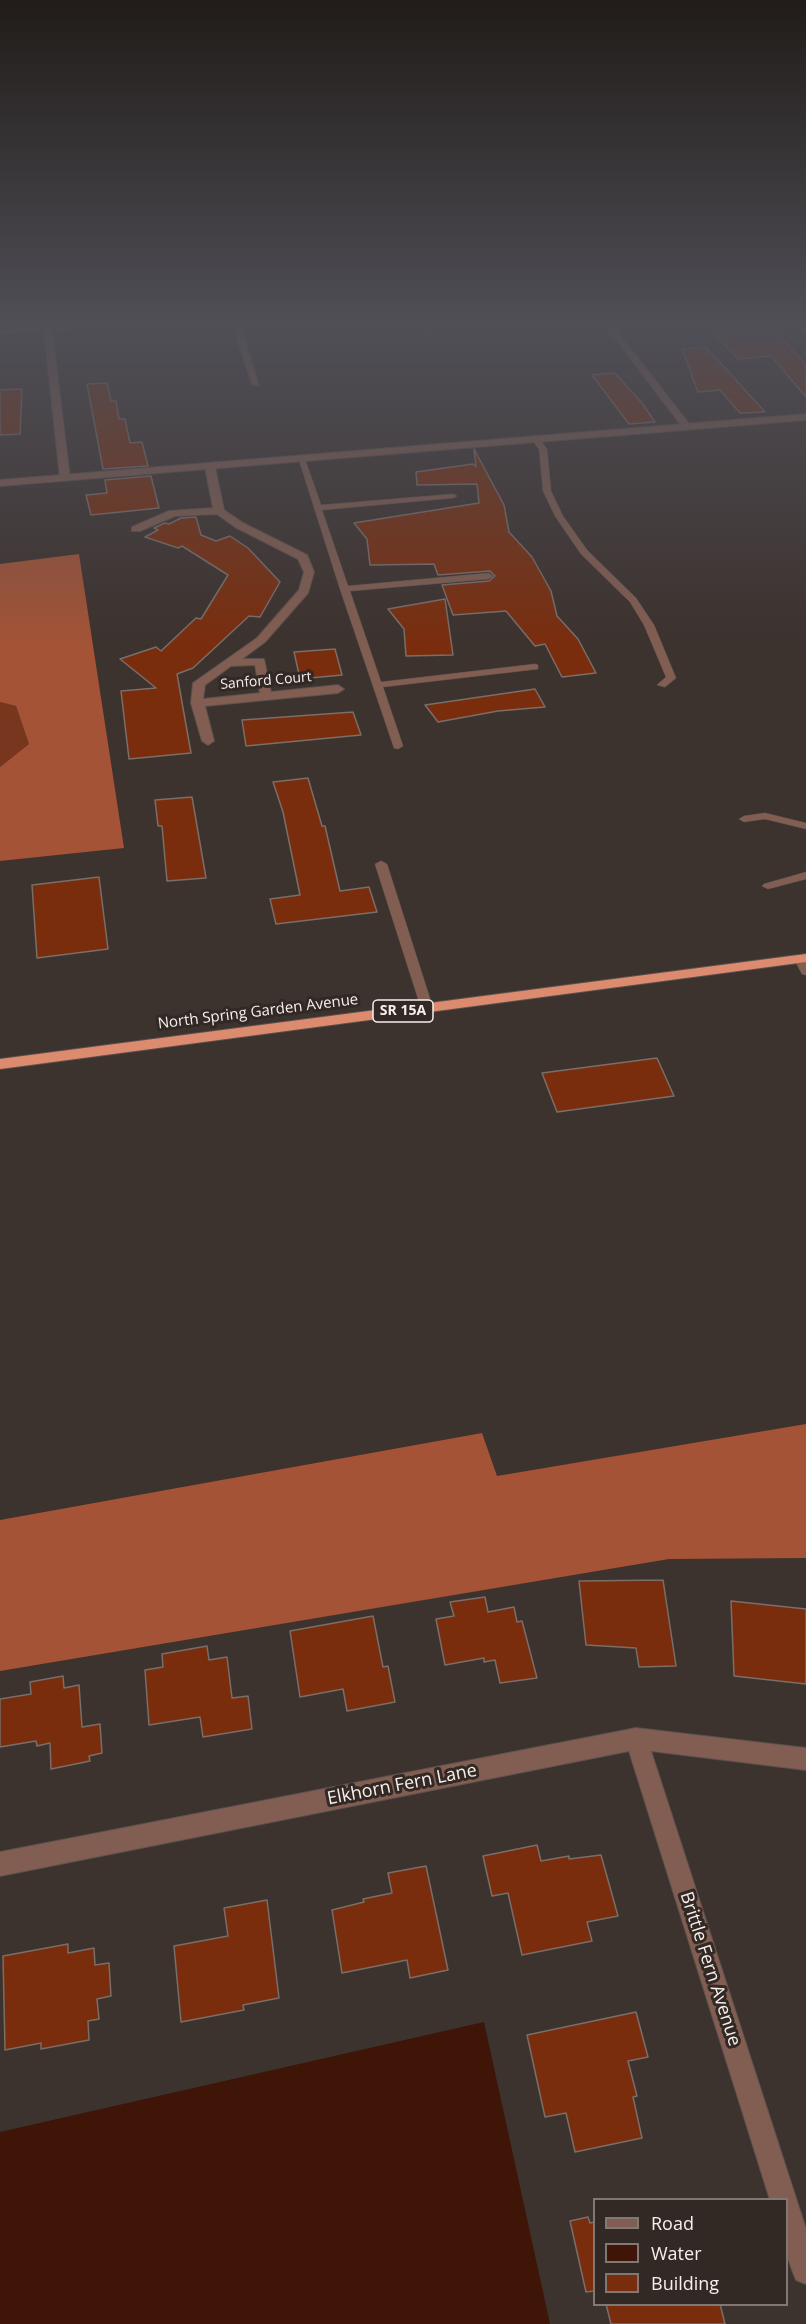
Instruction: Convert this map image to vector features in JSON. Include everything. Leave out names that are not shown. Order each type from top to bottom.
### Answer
[{"type":"highway","name":"North Spring Garden Avenue","points":[[0,1064],[427,1008],[804,963]]},
{"type":"street","points":[[59,431],[65,478]]},
{"type":"street","points":[[0,483],[635,431]]},
{"type":"street","points":[[210,467],[219,511]]},
{"type":"street","points":[[136,529],[173,513],[219,511],[239,525],[303,557],[309,572],[304,591],[268,632],[199,683],[197,703],[208,741]]},
{"type":"street","points":[[228,663],[260,661],[266,696]]},
{"type":"street","name":"Sanford Court","points":[[197,703],[338,689]]},
{"type":"street","name":"Elkhorn Fern Lane","points":[[0,1864],[636,1740],[806,1759]]},
{"type":"street","name":"Brittle Fern Avenue","points":[[636,1740],[783,2198]]},
{"type":"street","points":[[788,2215],[806,2270]]},
{"type":"lane","points":[[536,440],[543,449],[547,491],[559,516],[584,552],[633,600],[649,625],[671,678],[662,685]]},
{"type":"lane","points":[[301,459],[398,746]]},
{"type":"lane","points":[[317,508],[453,496]]},
{"type":"lane","points":[[344,589],[489,576]]},
{"type":"lane","points":[[377,685],[535,668]]},
{"type":"lane","points":[[744,819],[765,816],[806,826]]},
{"type":"lane","points":[[381,864],[427,1008]]},
{"type":"lane","points":[[768,886],[806,875]]},
{"type":"shaded area","points":[[79,554],[124,848],[0,861],[0,767],[29,744],[16,706],[0,702],[0,564]]},
{"type":"shaded area","points":[[0,702],[16,706],[29,744],[0,767]]},
{"type":"shaded area","points":[[806,1424],[806,1558],[669,1559],[0,1671],[0,1520],[482,1433],[497,1476]]},
{"type":"water","points":[[484,2022],[550,2324],[0,2324],[0,2132]]},
{"type":"building","points":[[0,431],[20,431],[20,434],[0,435]]},
{"type":"building","points":[[96,431],[128,431],[130,443],[142,442],[148,466],[103,469]]},
{"type":"building","points":[[474,449],[504,505],[509,532],[532,557],[551,591],[557,616],[578,639],[596,673],[562,677],[545,644],[535,646],[506,611],[453,615],[442,585],[489,581],[495,576],[490,571],[438,575],[434,564],[370,565],[367,539],[354,523],[479,503],[477,484],[417,485],[416,472],[473,464],[476,467]]},
{"type":"building","points":[[151,476],[159,508],[91,515],[86,495],[107,493],[105,480]]},
{"type":"building","points":[[196,517],[201,535],[216,541],[230,536],[248,548],[280,582],[260,617],[249,616],[193,668],[177,674],[191,753],[129,759],[121,691],[156,688],[120,659],[156,647],[161,651],[196,618],[201,619],[228,575],[182,546],[178,548],[145,537],[158,530],[154,528],[165,523],[169,524],[181,518]]},
{"type":"building","points":[[445,599],[453,655],[406,656],[404,629],[388,609]]},
{"type":"building","points":[[335,649],[342,675],[300,679],[294,652]]},
{"type":"building","points":[[535,689],[545,707],[498,711],[438,722],[425,705]]},
{"type":"building","points":[[353,712],[361,735],[246,746],[242,720]]},
{"type":"building","points":[[308,778],[322,826],[325,826],[340,891],[369,887],[377,912],[276,924],[270,899],[300,895],[283,812],[273,782]]},
{"type":"building","points":[[192,797],[206,878],[167,881],[162,826],[158,826],[155,800]]},
{"type":"building","points":[[99,877],[108,949],[37,958],[32,885]]},
{"type":"building","points":[[657,1058],[674,1096],[557,1112],[542,1073]]},
{"type":"building","points":[[663,1580],[676,1666],[639,1667],[636,1648],[586,1645],[579,1581]]},
{"type":"building","points":[[485,1597],[488,1612],[514,1607],[517,1622],[522,1621],[537,1678],[500,1683],[495,1660],[484,1662],[484,1658],[445,1665],[436,1619],[454,1616],[450,1602]]},
{"type":"building","points":[[731,1601],[806,1609],[806,1684],[734,1676]]},
{"type":"building","points":[[373,1616],[383,1667],[388,1666],[395,1702],[347,1711],[343,1689],[300,1697],[290,1631]]},
{"type":"building","points":[[207,1646],[209,1660],[227,1657],[232,1698],[248,1696],[252,1729],[203,1737],[200,1717],[149,1725],[145,1670],[163,1667],[162,1654]]},
{"type":"building","points":[[63,1676],[64,1688],[79,1685],[82,1727],[100,1724],[102,1753],[89,1756],[90,1761],[51,1769],[50,1743],[37,1746],[36,1741],[0,1747],[0,1699],[31,1694],[30,1682]]},
{"type":"building","points":[[537,1845],[541,1861],[569,1856],[569,1859],[601,1855],[618,1916],[587,1922],[592,1941],[522,1955],[508,1893],[492,1896],[483,1856]]},
{"type":"building","points":[[426,1866],[448,1970],[410,1978],[407,1960],[342,1973],[332,1910],[364,1902],[363,1899],[392,1893],[388,1873]]},
{"type":"building","points":[[267,1900],[279,1998],[243,2005],[244,2010],[181,2022],[174,1946],[228,1936],[224,1908]]},
{"type":"building","points":[[68,1944],[68,1953],[94,1948],[95,1965],[109,1963],[111,1996],[97,1999],[99,2019],[88,2021],[89,2040],[41,2049],[41,2043],[5,2050],[3,1956]]},
{"type":"building","points":[[636,2012],[648,2057],[628,2061],[637,2096],[633,2097],[642,2138],[575,2152],[566,2113],[545,2117],[527,2035]]},
{"type":"building","points":[[588,2217],[590,2223],[593,2222],[593,2291],[586,2292],[570,2221]]},
{"type":"building","points":[[606,2306],[720,2306],[725,2324],[611,2324]]}]
